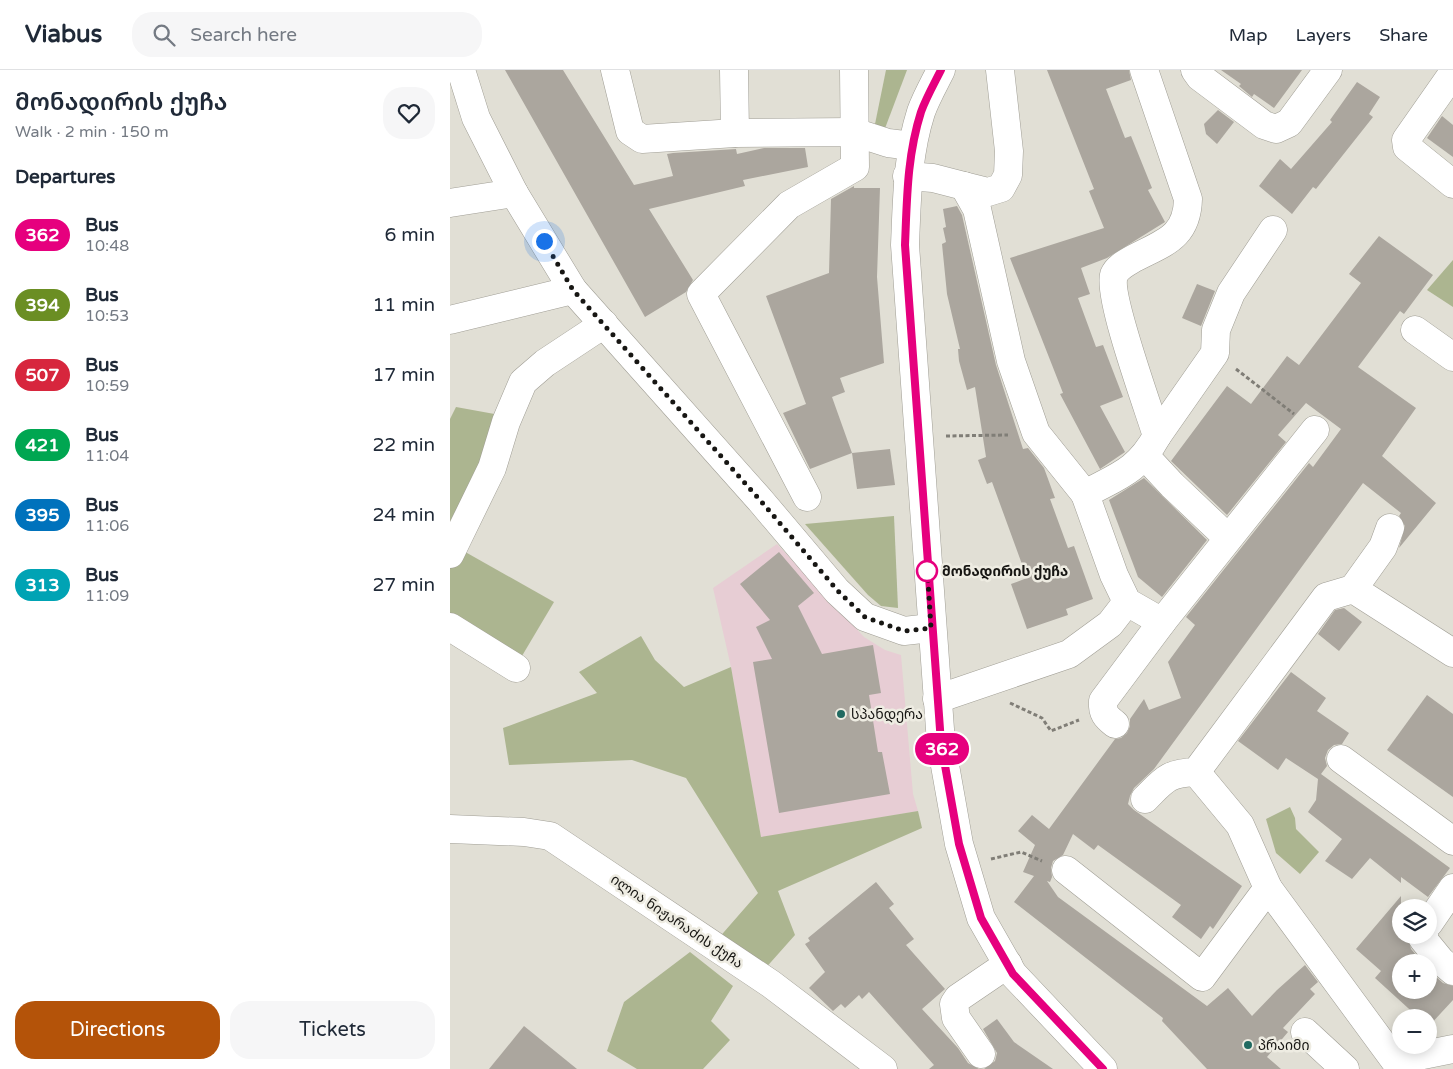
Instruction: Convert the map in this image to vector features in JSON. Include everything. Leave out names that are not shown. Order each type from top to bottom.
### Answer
[{"type":"street","points":[[460,70],[476,118],[514,193],[573,290],[760,500],[838,591],[865,617],[904,631],[931,628]]},
{"type":"street","points":[[615,70],[630,131],[642,138],[854,132],[888,143],[912,146]]},
{"type":"street","points":[[734,70],[735,134]]},
{"type":"street","points":[[807,497],[701,294],[789,204],[855,167],[854,70]]},
{"type":"street","points":[[941,70],[922,110],[912,146],[907,176],[905,245],[931,628],[941,743],[959,844],[981,918],[1013,974],[1103,1069]]},
{"type":"street","points":[[907,176],[933,178],[988,192],[1001,188],[1008,175],[1009,151],[1000,70]]},
{"type":"street","points":[[1144,70],[1188,199],[1188,215],[1179,233],[1122,265],[1114,275],[1113,285],[1151,446],[1172,485],[1228,538]]},
{"type":"street","points":[[1195,70],[1200,78],[1264,125],[1276,129],[1289,123],[1328,70]]},
{"type":"street","points":[[1453,73],[1406,140],[1407,147],[1453,184]]},
{"type":"street","points":[[964,186],[977,209],[1011,361],[1036,433],[1085,494],[1114,575],[1127,602],[1162,622]]},
{"type":"street","points":[[450,203],[514,193]]},
{"type":"street","points":[[1085,494],[1137,466],[1215,353],[1216,330],[1231,293],[1273,230]]},
{"type":"street","points":[[450,320],[573,290]]},
{"type":"street","points":[[450,554],[492,468],[506,422],[523,382],[545,363],[604,324]]},
{"type":"street","points":[[1415,330],[1453,357]]},
{"type":"street","points":[[1115,724],[1105,716],[1102,710],[1104,701],[1162,622],[1315,430]]},
{"type":"street","points":[[1196,772],[1326,597],[1353,589],[1383,547],[1390,528]]},
{"type":"street","points":[[1353,589],[1453,653]]},
{"type":"street","points":[[937,699],[1069,654],[1110,624],[1127,602]]},
{"type":"street","points":[[450,627],[516,668]]},
{"type":"street","points":[[1341,759],[1453,841]]},
{"type":"street","points":[[1145,799],[1167,777],[1177,772],[1196,772],[1240,824],[1268,888],[1400,1068],[1418,1056],[1452,1049]]},
{"type":"street","name":"ილია ნიჟარაძის ქუჩა","points":[[450,829],[524,832],[550,836],[771,984],[883,1069]]},
{"type":"street","points":[[1066,870],[1202,977],[1268,888]]},
{"type":"street","points":[[1437,911],[1453,888]]},
{"type":"street","points":[[1427,944],[1453,971]]},
{"type":"street","points":[[981,1054],[956,1018],[954,1004],[958,998],[1008,964]]},
{"type":"street","points":[[1305,1032],[1345,1069]]},
{"type":"path","points":[[1215,353],[1315,430]]},
{"type":"path","points":[[946,436],[980,436]]},
{"type":"path","points":[[976,687],[1042,718],[1051,732],[1083,718]]},
{"type":"path","points":[[990,859],[1021,852],[1066,870]]},
{"type":"shaded area","points":[[777,544],[864,637],[885,650],[901,655],[913,794],[918,811],[761,838],[731,667],[713,588]]},
{"type":"green space","points":[[886,70],[907,70],[884,131],[876,131],[875,124]]},
{"type":"green space","points":[[1453,260],[1453,307],[1427,290]]},
{"type":"green space","points":[[456,407],[500,415],[481,469],[450,532],[450,419]]},
{"type":"green space","points":[[894,516],[898,608],[881,606],[868,595],[805,524]]},
{"type":"green space","points":[[460,549],[554,602],[519,661],[450,615],[450,568]]},
{"type":"green space","points":[[641,636],[655,660],[684,687],[731,667],[761,837],[918,811],[922,828],[778,891],[795,935],[763,971],[717,940],[758,893],[686,778],[632,760],[509,765],[503,728],[597,693],[579,672]]},
{"type":"green space","points":[[1290,807],[1295,818],[1296,829],[1319,852],[1300,874],[1276,853],[1266,819]]},
{"type":"green space","points":[[690,952],[733,986],[711,1021],[730,1040],[703,1069],[637,1069],[607,1051],[624,1002]]},
{"type":"building","points":[[505,70],[563,70],[634,185],[673,176],[667,154],[673,153],[736,149],[737,154],[764,148],[805,148],[808,167],[743,180],[745,186],[649,209],[693,280],[686,292],[645,317]]},
{"type":"building","points":[[1047,70],[1129,70],[1131,80],[1106,89],[1125,138],[1131,136],[1152,188],[1148,190],[1165,222],[1107,258],[1081,268],[1090,294],[1078,298],[1096,347],[1103,345],[1123,397],[1100,406],[1125,452],[1100,469],[1060,394],[1063,393],[1010,258],[1104,228],[1089,191],[1094,189]]},
{"type":"building","points":[[1221,70],[1302,70],[1274,108],[1254,94],[1252,97],[1239,86],[1241,84]]},
{"type":"building","points":[[1357,82],[1380,97],[1369,114],[1373,117],[1316,189],[1313,187],[1292,214],[1259,186],[1280,159],[1291,169],[1332,122],[1330,120]]},
{"type":"building","points":[[1218,110],[1234,122],[1217,144],[1206,134],[1204,124]]},
{"type":"building","points":[[1442,116],[1453,125],[1453,157],[1427,138]]},
{"type":"building","points":[[854,186],[854,188],[880,188],[877,277],[884,363],[840,378],[845,392],[832,397],[852,453],[810,469],[783,413],[806,404],[766,296],[829,273],[831,199]]},
{"type":"building","points":[[957,206],[962,215],[996,365],[1023,449],[1028,448],[1044,468],[1055,498],[1050,499],[1068,548],[1074,546],[1093,599],[1066,609],[1068,615],[1027,629],[1011,584],[1027,578],[992,482],[987,484],[978,460],[986,457],[975,387],[967,390],[959,361],[958,349],[960,349],[947,294],[942,244],[946,242],[943,228],[946,227],[943,209]]},
{"type":"building","points":[[1379,236],[1433,275],[1404,314],[1400,311],[1358,367],[1416,408],[1382,456],[1436,503],[1399,548],[1405,526],[1399,516],[1401,513],[1363,483],[1154,769],[1134,788],[1128,804],[1242,886],[1213,929],[1210,926],[1201,939],[1172,917],[1181,905],[1098,845],[1094,850],[1073,834],[1063,855],[1053,861],[1051,868],[1052,877],[1050,882],[1047,881],[1058,897],[1207,1006],[1228,988],[1252,1016],[1305,965],[1318,982],[1310,989],[1315,994],[1283,1028],[1288,1032],[1267,1057],[1281,1069],[1207,1069],[1162,1021],[1163,1018],[1014,902],[1034,876],[1023,872],[1035,845],[1018,831],[1032,815],[1049,829],[1115,739],[1121,738],[1127,733],[1130,719],[1144,699],[1149,710],[1181,698],[1168,662],[1195,625],[1186,617],[1309,463],[1313,467],[1341,429],[1306,403],[1278,435],[1286,442],[1227,515],[1171,461],[1227,386],[1251,404],[1287,356],[1299,365],[1361,283],[1349,274]]},
{"type":"building","points":[[1197,284],[1215,291],[1201,326],[1182,318]]},
{"type":"building","points":[[890,449],[895,485],[857,489],[852,453]]},
{"type":"building","points":[[1144,478],[1207,540],[1162,597],[1138,577],[1109,500]]},
{"type":"building","points":[[779,552],[814,593],[798,606],[822,654],[873,645],[881,693],[869,695],[878,752],[882,752],[890,794],[779,813],[753,662],[772,659],[756,627],[770,620],[740,584]]},
{"type":"building","points":[[1344,608],[1362,622],[1339,651],[1318,634],[1335,610]]},
{"type":"building","points":[[1291,672],[1326,698],[1317,711],[1349,733],[1342,744],[1334,745],[1328,750],[1325,758],[1327,766],[1321,774],[1450,868],[1428,897],[1401,877],[1401,883],[1370,858],[1352,879],[1325,861],[1342,839],[1308,812],[1316,800],[1318,779],[1286,758],[1278,770],[1238,741]]},
{"type":"building","points":[[1427,695],[1453,714],[1453,797],[1387,750]]},
{"type":"building","points":[[876,882],[894,904],[889,908],[914,939],[906,945],[945,989],[922,1009],[958,1048],[968,1063],[979,1069],[929,1069],[934,1065],[869,992],[862,999],[859,995],[845,1008],[841,1004],[833,1011],[809,988],[825,972],[805,944],[810,941],[808,938]]},
{"type":"building","points":[[1392,907],[1392,944],[1410,944],[1415,954],[1392,954],[1392,993],[1375,978],[1381,971],[1356,949]]},
{"type":"building","points":[[1437,978],[1443,983],[1453,986],[1453,1000],[1437,1017],[1437,1009],[1409,1009],[1398,999],[1437,999]]},
{"type":"building","points":[[997,1019],[1014,1042],[1053,1069],[984,1069],[995,1061],[997,1053],[983,1029]]},
{"type":"building","points":[[524,1026],[577,1069],[489,1069]]},
{"type":"bus line","name":"362","points":[[941,70],[922,110],[912,146],[907,176],[905,245],[929,598],[941,743],[959,844],[981,918],[1013,974],[1103,1069]]},
{"type":"place","name":"მონადირის ქუჩა","points":[[927,571]]},
{"type":"place","name":"სპანდერა","points":[[841,714]]},
{"type":"place","name":"პრაიმი","points":[[1248,1045]]},
{"type":"route","points":[[544,241],[573,290],[760,500],[838,591],[865,617],[904,631],[931,628],[927,564],[927,571]]}]
